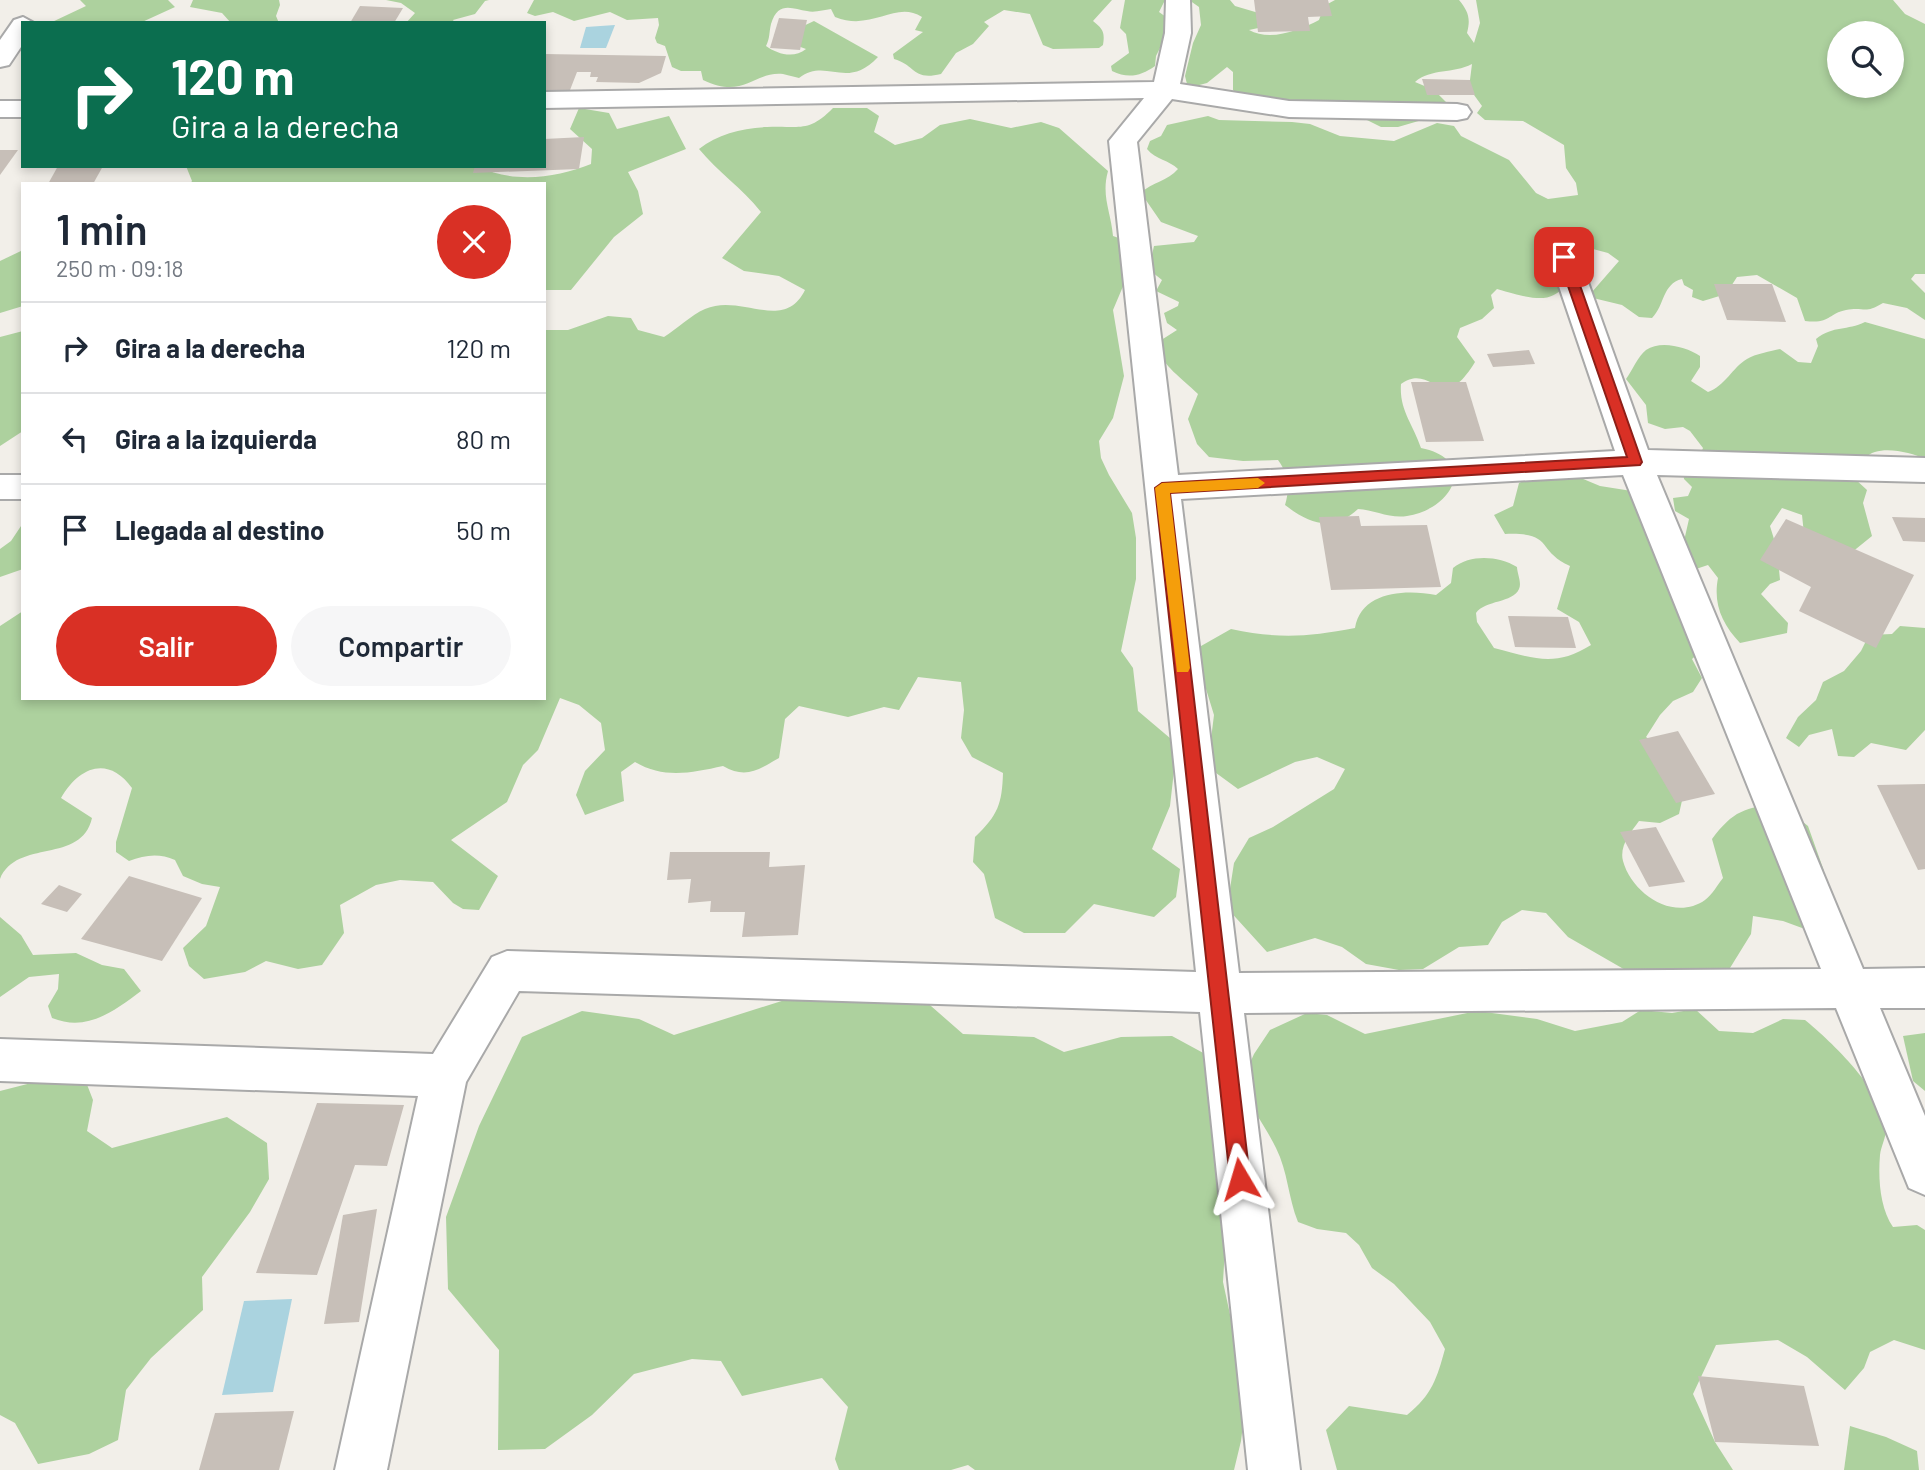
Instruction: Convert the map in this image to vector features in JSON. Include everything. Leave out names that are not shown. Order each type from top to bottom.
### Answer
[{"type":"street","points":[[25,21],[39,0]]},
{"type":"street","points":[[1178,0],[1178,33],[1165,90],[1123,141],[1273,1470]]},
{"type":"street","points":[[0,59],[21,27]]},
{"type":"street","points":[[546,100],[1165,90],[1289,109],[1457,112]]},
{"type":"street","points":[[0,109],[21,109]]},
{"type":"street","points":[[1564,257],[1635,462],[1848,990],[1925,1172]]},
{"type":"street","points":[[1162,488],[1635,462],[1925,470]]},
{"type":"street","points":[[0,487],[21,487]]},
{"type":"street","points":[[361,1470],[445,1076],[507,971],[1219,993],[1925,988]]},
{"type":"street","points":[[0,1060],[445,1076]]},
{"type":"green space","points":[[80,0],[168,0],[175,7],[144,21],[54,21],[86,6]]},
{"type":"green space","points":[[193,0],[279,0],[280,5],[276,16],[278,21],[229,21],[222,13],[190,7]]},
{"type":"green space","points":[[386,0],[489,0],[485,1],[475,14],[454,21],[408,21],[415,13],[401,3]]},
{"type":"green space","points":[[534,0],[1112,0],[1093,21],[1103,34],[1103,45],[1099,48],[1053,49],[1043,45],[1030,14],[1004,10],[984,22],[989,26],[973,44],[956,53],[941,74],[932,76],[919,74],[894,59],[893,54],[923,32],[915,30],[922,17],[902,12],[849,21],[835,17],[831,9],[813,12],[786,8],[774,16],[766,46],[770,49],[796,54],[806,49],[795,45],[799,28],[814,21],[878,57],[856,72],[809,72],[799,78],[773,74],[729,87],[703,80],[701,71],[681,71],[672,67],[665,46],[657,43],[655,38],[658,18],[627,20],[610,12],[574,21],[553,12],[535,16],[527,13]]},
{"type":"green space","points":[[1125,0],[1165,0],[1159,12],[1173,22],[1156,56],[1155,66],[1134,75],[1112,71],[1111,66],[1129,53],[1126,34],[1120,28]]},
{"type":"green space","points":[[1189,0],[1230,0],[1235,6],[1262,14],[1263,27],[1249,30],[1275,35],[1294,31],[1319,20],[1324,6],[1335,0],[1459,0],[1468,15],[1467,33],[1474,43],[1480,23],[1476,0],[1893,0],[1905,14],[1925,24],[1925,274],[1915,274],[1911,279],[1925,293],[1925,320],[1907,308],[1883,303],[1868,309],[1840,312],[1820,321],[1805,321],[1797,298],[1757,275],[1737,277],[1726,294],[1703,301],[1692,297],[1693,290],[1684,285],[1682,279],[1667,290],[1652,318],[1639,317],[1622,305],[1593,298],[1592,292],[1619,261],[1608,253],[1593,249],[1556,294],[1546,298],[1534,298],[1497,289],[1491,295],[1494,308],[1482,319],[1460,328],[1457,337],[1475,362],[1453,386],[1445,388],[1422,379],[1412,379],[1401,384],[1404,409],[1421,448],[1439,454],[1450,463],[1454,473],[1453,484],[1446,495],[1423,512],[1407,516],[1358,509],[1340,521],[1322,523],[1304,517],[1285,505],[1288,482],[1278,460],[1243,461],[1209,457],[1197,444],[1188,419],[1198,394],[1168,366],[1155,344],[1177,330],[1167,323],[1164,313],[1178,306],[1179,302],[1156,291],[1162,280],[1147,268],[1149,262],[1124,284],[1113,310],[1124,376],[1113,418],[1099,441],[1101,458],[1132,513],[1136,538],[1136,579],[1121,651],[1133,668],[1138,711],[1177,744],[1170,806],[1152,849],[1180,869],[1176,897],[1154,917],[1094,904],[1065,933],[1024,933],[995,918],[984,874],[973,862],[975,837],[994,815],[1001,793],[1003,773],[972,757],[961,738],[964,710],[961,682],[918,677],[899,710],[884,707],[848,717],[799,706],[785,719],[779,758],[752,771],[738,772],[723,766],[667,773],[635,762],[621,772],[624,801],[585,815],[576,795],[585,771],[605,750],[601,723],[579,705],[560,698],[538,750],[523,765],[507,802],[451,840],[498,876],[479,910],[463,909],[453,903],[433,882],[400,880],[376,885],[340,905],[344,933],[322,965],[298,969],[266,961],[245,972],[204,979],[189,966],[183,948],[206,926],[220,887],[202,884],[183,876],[175,860],[152,856],[129,861],[116,852],[116,842],[132,788],[123,778],[104,768],[94,769],[76,779],[61,798],[92,818],[86,832],[75,842],[63,847],[20,859],[8,867],[0,879],[0,626],[21,612],[21,700],[546,700],[546,330],[568,330],[608,316],[631,318],[638,330],[664,337],[705,309],[733,305],[774,311],[786,309],[796,303],[805,290],[779,276],[744,271],[722,258],[761,212],[699,149],[722,136],[748,129],[809,125],[833,108],[867,108],[879,116],[874,132],[895,145],[922,138],[940,125],[970,119],[1011,128],[1041,122],[1059,128],[1108,171],[1106,196],[1113,236],[1151,249],[1151,259],[1154,246],[1194,242],[1198,236],[1161,222],[1141,193],[1178,169],[1147,149],[1150,141],[1161,136],[1167,125],[1208,116],[1219,120],[1310,124],[1340,136],[1394,141],[1437,123],[1454,126],[1461,136],[1509,160],[1536,193],[1548,199],[1578,195],[1576,183],[1566,168],[1564,145],[1523,121],[1485,120],[1477,113],[1482,106],[1469,88],[1472,64],[1428,75],[1415,82],[1434,90],[1446,102],[1422,120],[1398,127],[1381,127],[1359,116],[1243,102],[1233,90],[1233,72],[1227,67],[1207,83],[1188,88],[1185,76],[1193,43],[1201,25],[1199,7]]},
{"type":"green space","points":[[579,108],[609,113],[617,129],[669,116],[686,149],[628,172],[638,191],[643,214],[614,237],[571,290],[546,290],[546,182],[191,182],[187,168],[482,168],[520,177],[549,176],[591,164],[592,149],[570,129]]},
{"type":"green space","points":[[21,251],[21,307],[0,313],[0,261]]},
{"type":"green space","points":[[1865,322],[1925,339],[1925,459],[1886,450],[1871,454],[1864,460],[1855,479],[1867,490],[1863,503],[1872,536],[1851,553],[1804,534],[1802,515],[1782,508],[1770,526],[1777,549],[1780,580],[1770,584],[1761,594],[1788,623],[1787,633],[1740,643],[1720,613],[1718,578],[1708,565],[1696,569],[1684,541],[1689,519],[1675,511],[1673,498],[1688,496],[1692,487],[1684,479],[1683,471],[1699,458],[1703,448],[1690,431],[1683,427],[1665,429],[1648,423],[1646,405],[1626,379],[1646,350],[1659,345],[1673,346],[1700,356],[1700,367],[1691,381],[1708,392],[1719,386],[1747,359],[1763,353],[1780,349],[1798,362],[1811,363],[1818,346],[1816,339],[1829,332]]},
{"type":"green space","points":[[21,332],[21,432],[0,446],[0,337]]},
{"type":"green space","points":[[1564,471],[1600,486],[1638,492],[1701,651],[1692,659],[1702,678],[1693,692],[1673,701],[1646,737],[1666,751],[1683,796],[1679,814],[1660,823],[1639,821],[1626,839],[1623,850],[1623,861],[1628,873],[1645,894],[1656,901],[1680,908],[1693,906],[1708,898],[1723,878],[1712,839],[1727,822],[1741,812],[1780,804],[1808,826],[1824,871],[1813,932],[1783,921],[1753,916],[1751,934],[1730,968],[1700,980],[1634,975],[1568,937],[1546,913],[1522,910],[1502,922],[1488,945],[1459,947],[1423,969],[1399,970],[1366,964],[1342,947],[1315,938],[1267,952],[1227,908],[1234,863],[1249,838],[1273,827],[1334,789],[1345,769],[1317,757],[1295,762],[1238,789],[1212,770],[1210,747],[1214,715],[1194,650],[1231,629],[1293,636],[1355,628],[1366,606],[1375,600],[1399,593],[1436,595],[1451,583],[1453,568],[1468,560],[1485,558],[1517,567],[1520,581],[1516,594],[1476,613],[1477,622],[1494,648],[1544,659],[1566,657],[1578,652],[1591,645],[1579,622],[1557,609],[1570,566],[1559,560],[1538,539],[1521,534],[1505,534],[1494,515],[1513,506],[1519,483],[1543,472]]},
{"type":"green space","points":[[21,526],[21,570],[0,577],[0,549],[11,541]]},
{"type":"green space","points":[[1900,626],[1925,628],[1925,730],[1906,750],[1871,743],[1854,757],[1838,756],[1832,729],[1809,735],[1799,747],[1786,738],[1798,717],[1816,700],[1823,682],[1844,671],[1861,651],[1869,635],[1892,634]]},
{"type":"green space","points":[[0,917],[21,935],[33,955],[76,953],[102,965],[124,969],[141,991],[99,1018],[77,1023],[52,1018],[48,1006],[58,989],[59,974],[29,977],[0,997]]},
{"type":"green space","points":[[859,992],[923,999],[963,1034],[1034,1037],[1064,1052],[1121,1037],[1172,1036],[1207,1055],[1211,1133],[1229,1179],[1223,1282],[1247,1393],[1234,1470],[975,1470],[968,1465],[951,1470],[839,1470],[835,1459],[848,1407],[822,1378],[742,1396],[721,1361],[692,1359],[634,1374],[592,1415],[545,1449],[498,1450],[499,1350],[448,1289],[446,1217],[479,1126],[522,1037],[582,1011],[639,1019],[674,1035],[788,999]]},
{"type":"green space","points":[[1695,1009],[1719,1031],[1753,1033],[1783,1019],[1805,1020],[1829,1041],[1868,1085],[1884,1115],[1886,1129],[1879,1164],[1885,1211],[1893,1227],[1917,1225],[1925,1230],[1925,1350],[1894,1340],[1870,1352],[1864,1368],[1845,1390],[1807,1357],[1778,1340],[1716,1345],[1693,1394],[1715,1442],[1733,1470],[1337,1470],[1326,1430],[1349,1406],[1407,1415],[1432,1385],[1445,1349],[1430,1322],[1394,1284],[1372,1268],[1359,1245],[1346,1233],[1317,1229],[1298,1222],[1280,1157],[1240,1085],[1254,1054],[1270,1030],[1307,1013],[1327,1015],[1365,1034],[1477,1011],[1537,1019],[1575,1031],[1622,1022],[1641,1010],[1672,1013]]},
{"type":"green space","points":[[1925,1033],[1925,1091],[1913,1081],[1903,1036]]},
{"type":"green space","points":[[43,1080],[86,1082],[93,1100],[87,1131],[112,1148],[227,1117],[267,1143],[269,1179],[250,1212],[202,1277],[203,1310],[151,1358],[126,1390],[118,1440],[89,1454],[38,1464],[15,1423],[0,1415],[0,1091]]},
{"type":"green space","points":[[1850,1426],[1886,1437],[1917,1451],[1919,1470],[1844,1470]]},
{"type":"water","points":[[615,25],[606,48],[580,48],[586,27]]},
{"type":"water","points":[[292,1299],[273,1392],[222,1395],[244,1301]]},
{"type":"building","points":[[1254,0],[1328,0],[1332,16],[1308,17],[1310,31],[1258,32]]},
{"type":"building","points":[[360,6],[403,8],[395,21],[351,21]]},
{"type":"building","points":[[779,18],[807,20],[800,50],[770,48]]},
{"type":"building","points":[[546,54],[666,56],[661,73],[639,83],[596,82],[598,77],[590,77],[591,72],[577,72],[570,90],[546,90]]},
{"type":"building","points":[[1422,79],[1470,80],[1475,95],[1427,95]]},
{"type":"building","points":[[584,137],[579,169],[473,173],[474,168],[546,168],[546,139]]},
{"type":"building","points":[[0,150],[18,150],[0,175]]},
{"type":"building","points":[[57,168],[102,168],[94,182],[49,182]]},
{"type":"building","points":[[1714,284],[1772,284],[1786,322],[1727,320]]},
{"type":"building","points":[[1529,350],[1535,364],[1493,367],[1487,354]]},
{"type":"building","points":[[1411,382],[1466,382],[1484,441],[1426,442]]},
{"type":"building","points":[[1359,516],[1361,526],[1427,525],[1441,587],[1331,590],[1319,517]]},
{"type":"building","points":[[1892,517],[1925,518],[1925,542],[1903,541]]},
{"type":"building","points":[[1786,519],[1914,575],[1876,648],[1799,611],[1811,587],[1760,560]]},
{"type":"building","points":[[1508,616],[1568,617],[1576,648],[1515,647]]},
{"type":"building","points":[[1678,731],[1715,794],[1676,803],[1639,740]]},
{"type":"building","points":[[1925,784],[1925,869],[1918,870],[1877,785]]},
{"type":"building","points":[[1656,827],[1685,882],[1649,887],[1620,832]]},
{"type":"building","points":[[670,852],[770,852],[769,867],[805,865],[798,935],[742,937],[745,912],[710,912],[711,901],[688,903],[691,879],[667,880]]},
{"type":"building","points":[[129,876],[202,898],[162,961],[81,939]]},
{"type":"building","points":[[59,885],[82,894],[67,912],[41,904]]},
{"type":"building","points":[[317,1103],[404,1105],[387,1166],[355,1165],[317,1275],[256,1273]]},
{"type":"building","points":[[377,1209],[359,1322],[324,1324],[343,1215]]},
{"type":"building","points":[[1698,1376],[1804,1386],[1819,1446],[1715,1442]]},
{"type":"building","points":[[294,1411],[279,1470],[199,1470],[215,1413]]},
{"type":"slow traffic","points":[[1182,668],[1162,488],[1258,483]]},
{"type":"route","points":[[1240,1179],[1162,488],[1635,462],[1564,257]]}]
